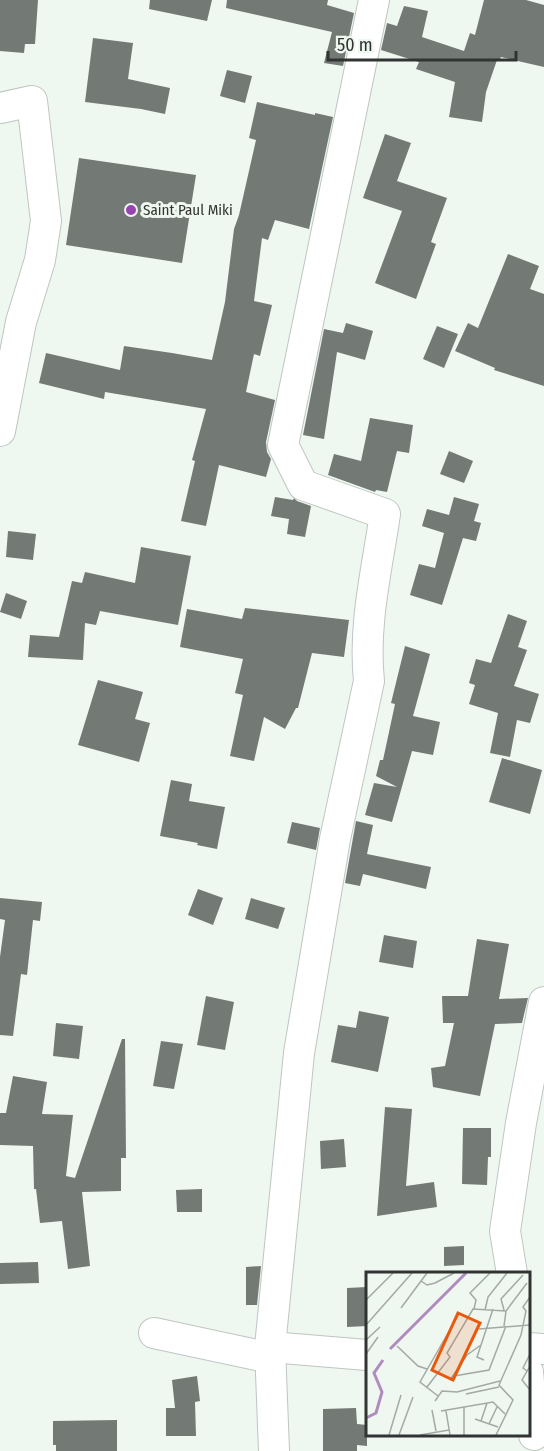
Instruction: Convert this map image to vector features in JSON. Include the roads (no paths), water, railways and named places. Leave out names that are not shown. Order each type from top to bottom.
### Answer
[{"type":"street","points":[[274,1451],[270,1352],[299,1053],[335,839],[369,681],[367,661],[370,617],[385,514],[303,485],[283,445],[374,0]]},
{"type":"street","points":[[0,108],[32,101],[46,221],[40,260],[21,322],[0,431]]},
{"type":"street","points":[[512,1272],[505,1231],[521,1123],[544,1002]]},
{"type":"street","points":[[154,1333],[270,1352],[366,1354]]},
{"type":"street","points":[[529,1348],[544,1349]]},
{"type":"street","points":[[529,1382],[534,1435]]},
{"type":"place","name":"Saint Paul Miki","points":[[131,210]]}]
